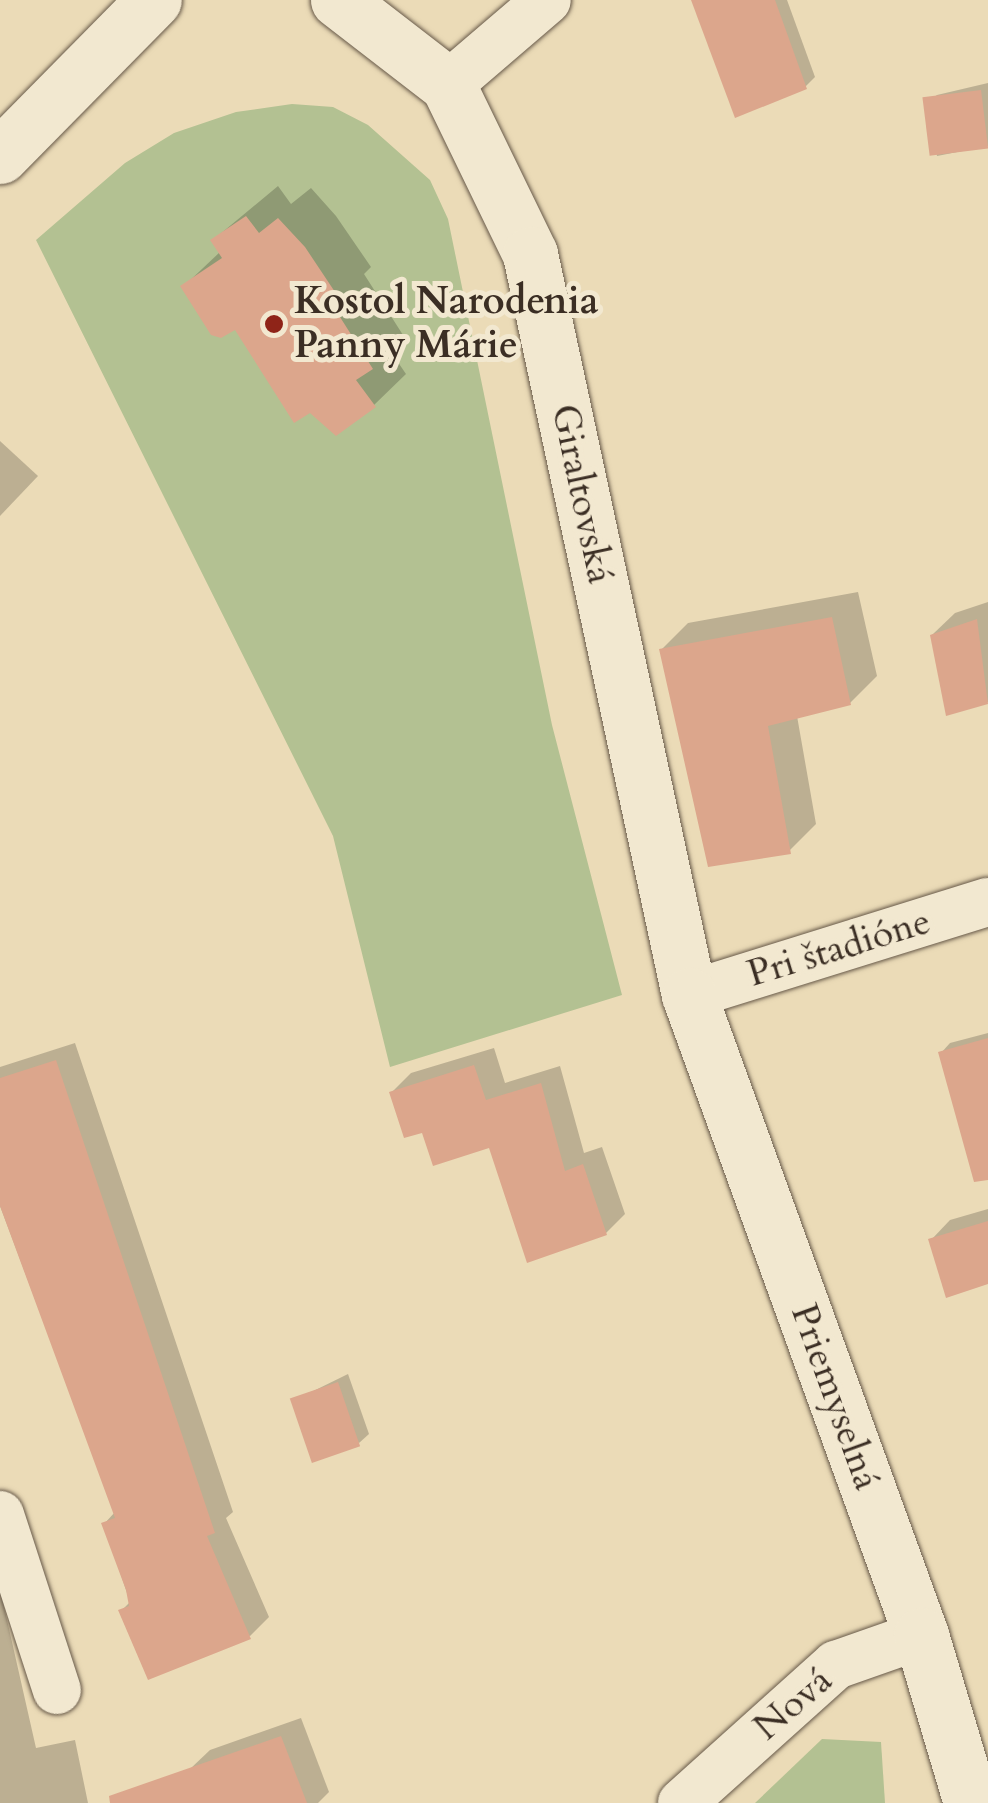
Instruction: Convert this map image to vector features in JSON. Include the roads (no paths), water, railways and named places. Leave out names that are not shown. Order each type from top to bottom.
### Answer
[{"type":"street","points":[[0,156],[154,0]]},
{"type":"street","name":"Giraltovská","points":[[338,0],[448,84],[530,254],[689,994]]},
{"type":"street","points":[[448,84],[546,0]]},
{"type":"street","name":"Pri štadióne","points":[[689,994],[988,902]]},
{"type":"street","name":"Priemyselná","points":[[689,994],[922,1634],[971,1803]]},
{"type":"street","points":[[0,1515],[58,1690]]},
{"type":"street","name":"Nová","points":[[682,1803],[836,1665],[922,1634]]},
{"type":"place","name":"Kostol Narodenia Panny Márie","points":[[274,324]]}]
